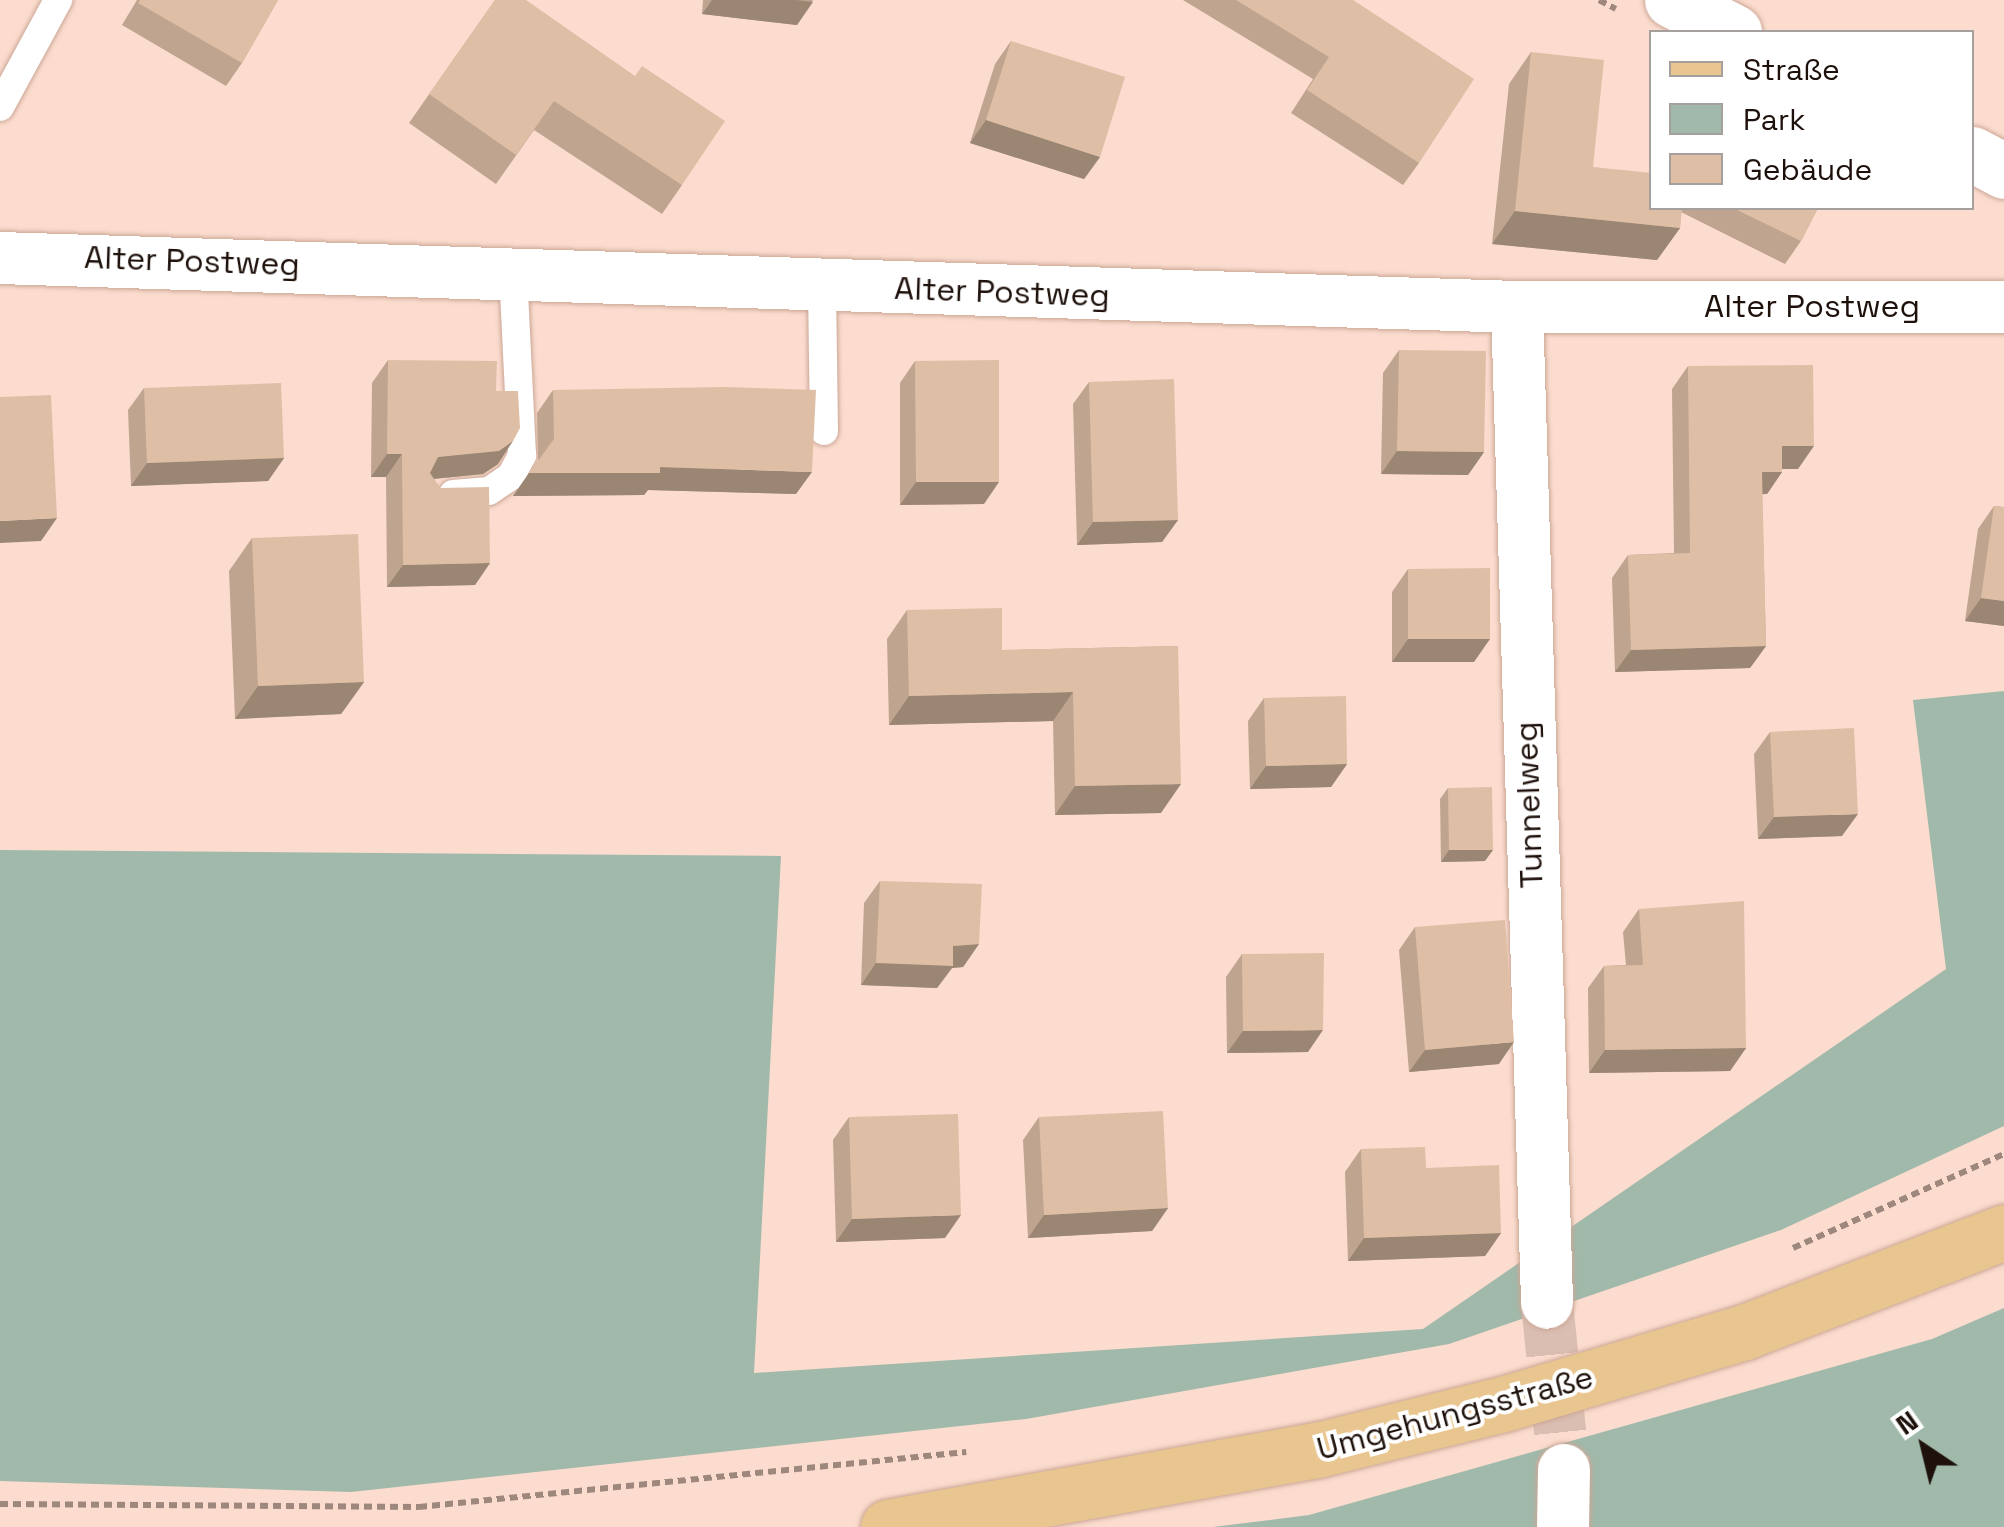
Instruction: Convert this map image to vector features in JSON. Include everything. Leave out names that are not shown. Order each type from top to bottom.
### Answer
[{"type":"main road","name":"Umgehungsstraße","points":[[888,1527],[1317,1450],[1503,1404],[1744,1332],[2004,1232]]},
{"type":"street","points":[[1974,155],[2004,171]]},
{"type":"street","name":"Alter Postweg","points":[[0,258],[1517,307],[2004,307]]},
{"type":"street","name":"Tunnelweg","points":[[1517,307],[1547,1304]]},
{"type":"street","points":[[1563,1527],[1564,1470]]},
{"type":"lane","points":[[0,107],[58,0]]},
{"type":"lane","points":[[431,495],[489,491],[511,476],[522,455],[512,273]]},
{"type":"lane","points":[[822,287],[824,431]]},
{"type":"path","points":[[1789,1250],[2004,1154]]},
{"type":"path","points":[[0,1504],[419,1507],[985,1450]]},
{"type":"green space","points":[[2004,691],[2004,1126],[1781,1230],[1449,1344],[1026,1419],[351,1492],[0,1481],[0,850],[781,856],[754,1373],[1423,1329],[1946,969],[1913,700]]},
{"type":"green space","points":[[2004,1308],[2004,1527],[1213,1527],[1309,1515],[1932,1339]]},
{"type":"building","points":[[278,0],[242,63],[138,3]]},
{"type":"building","points":[[495,0],[526,0],[635,76],[642,66],[725,121],[682,185],[554,101],[516,155],[429,94]]},
{"type":"building","points":[[1236,0],[1353,0],[1474,79],[1419,163],[1307,90],[1329,57]]},
{"type":"building","points":[[1011,41],[1125,77],[1100,157],[986,120]]},
{"type":"building","points":[[1531,52],[1604,60],[1593,167],[1649,173],[1649,210],[1682,210],[1680,228],[1515,211]]},
{"type":"building","points":[[1737,210],[1817,210],[1801,241]]},
{"type":"building","points":[[1399,350],[1486,351],[1484,452],[1397,451]]},
{"type":"building","points":[[388,360],[497,361],[496,391],[518,391],[520,428],[513,441],[499,451],[438,457],[430,473],[440,488],[489,487],[490,563],[403,565],[402,454],[387,454]]},
{"type":"building","points":[[999,360],[999,482],[916,482],[915,361]]},
{"type":"building","points":[[1813,365],[1814,446],[1782,446],[1782,472],[1762,472],[1766,646],[1631,650],[1628,555],[1690,553],[1688,366]]},
{"type":"building","points":[[1174,379],[1178,520],[1093,522],[1089,382]]},
{"type":"building","points":[[281,383],[284,458],[147,463],[144,388]]},
{"type":"building","points":[[553,390],[816,390],[812,472],[660,467],[660,473],[529,473],[554,439]]},
{"type":"building","points":[[51,395],[57,518],[0,521],[0,397]]},
{"type":"building","points":[[1994,506],[2004,507],[2004,601],[1981,598]]},
{"type":"building","points":[[358,534],[364,682],[258,686],[252,538]]},
{"type":"building","points":[[1490,568],[1490,639],[1408,639],[1408,569]]},
{"type":"building","points":[[1002,608],[1002,650],[1178,646],[1181,784],[1075,786],[1073,692],[909,696],[907,610]]},
{"type":"building","points":[[1346,696],[1347,764],[1266,766],[1264,698]]},
{"type":"building","points":[[1854,728],[1858,814],[1774,817],[1770,732]]},
{"type":"building","points":[[1492,787],[1493,850],[1449,850],[1448,788]]},
{"type":"building","points":[[880,881],[982,884],[979,944],[953,946],[953,966],[876,963]]},
{"type":"building","points":[[1744,901],[1746,1048],[1605,1050],[1604,966],[1643,965],[1639,909]]},
{"type":"building","points":[[1505,920],[1514,1042],[1425,1050],[1415,927]]},
{"type":"building","points":[[1324,953],[1323,1030],[1243,1031],[1242,954]]},
{"type":"building","points":[[1163,1111],[1168,1208],[1044,1215],[1039,1117]]},
{"type":"building","points":[[958,1114],[961,1215],[852,1219],[849,1117]]},
{"type":"building","points":[[1425,1147],[1426,1168],[1499,1165],[1501,1233],[1364,1238],[1361,1149]]},
{"type":"tunnel","points":[[1547,1303],[1564,1470]]}]
